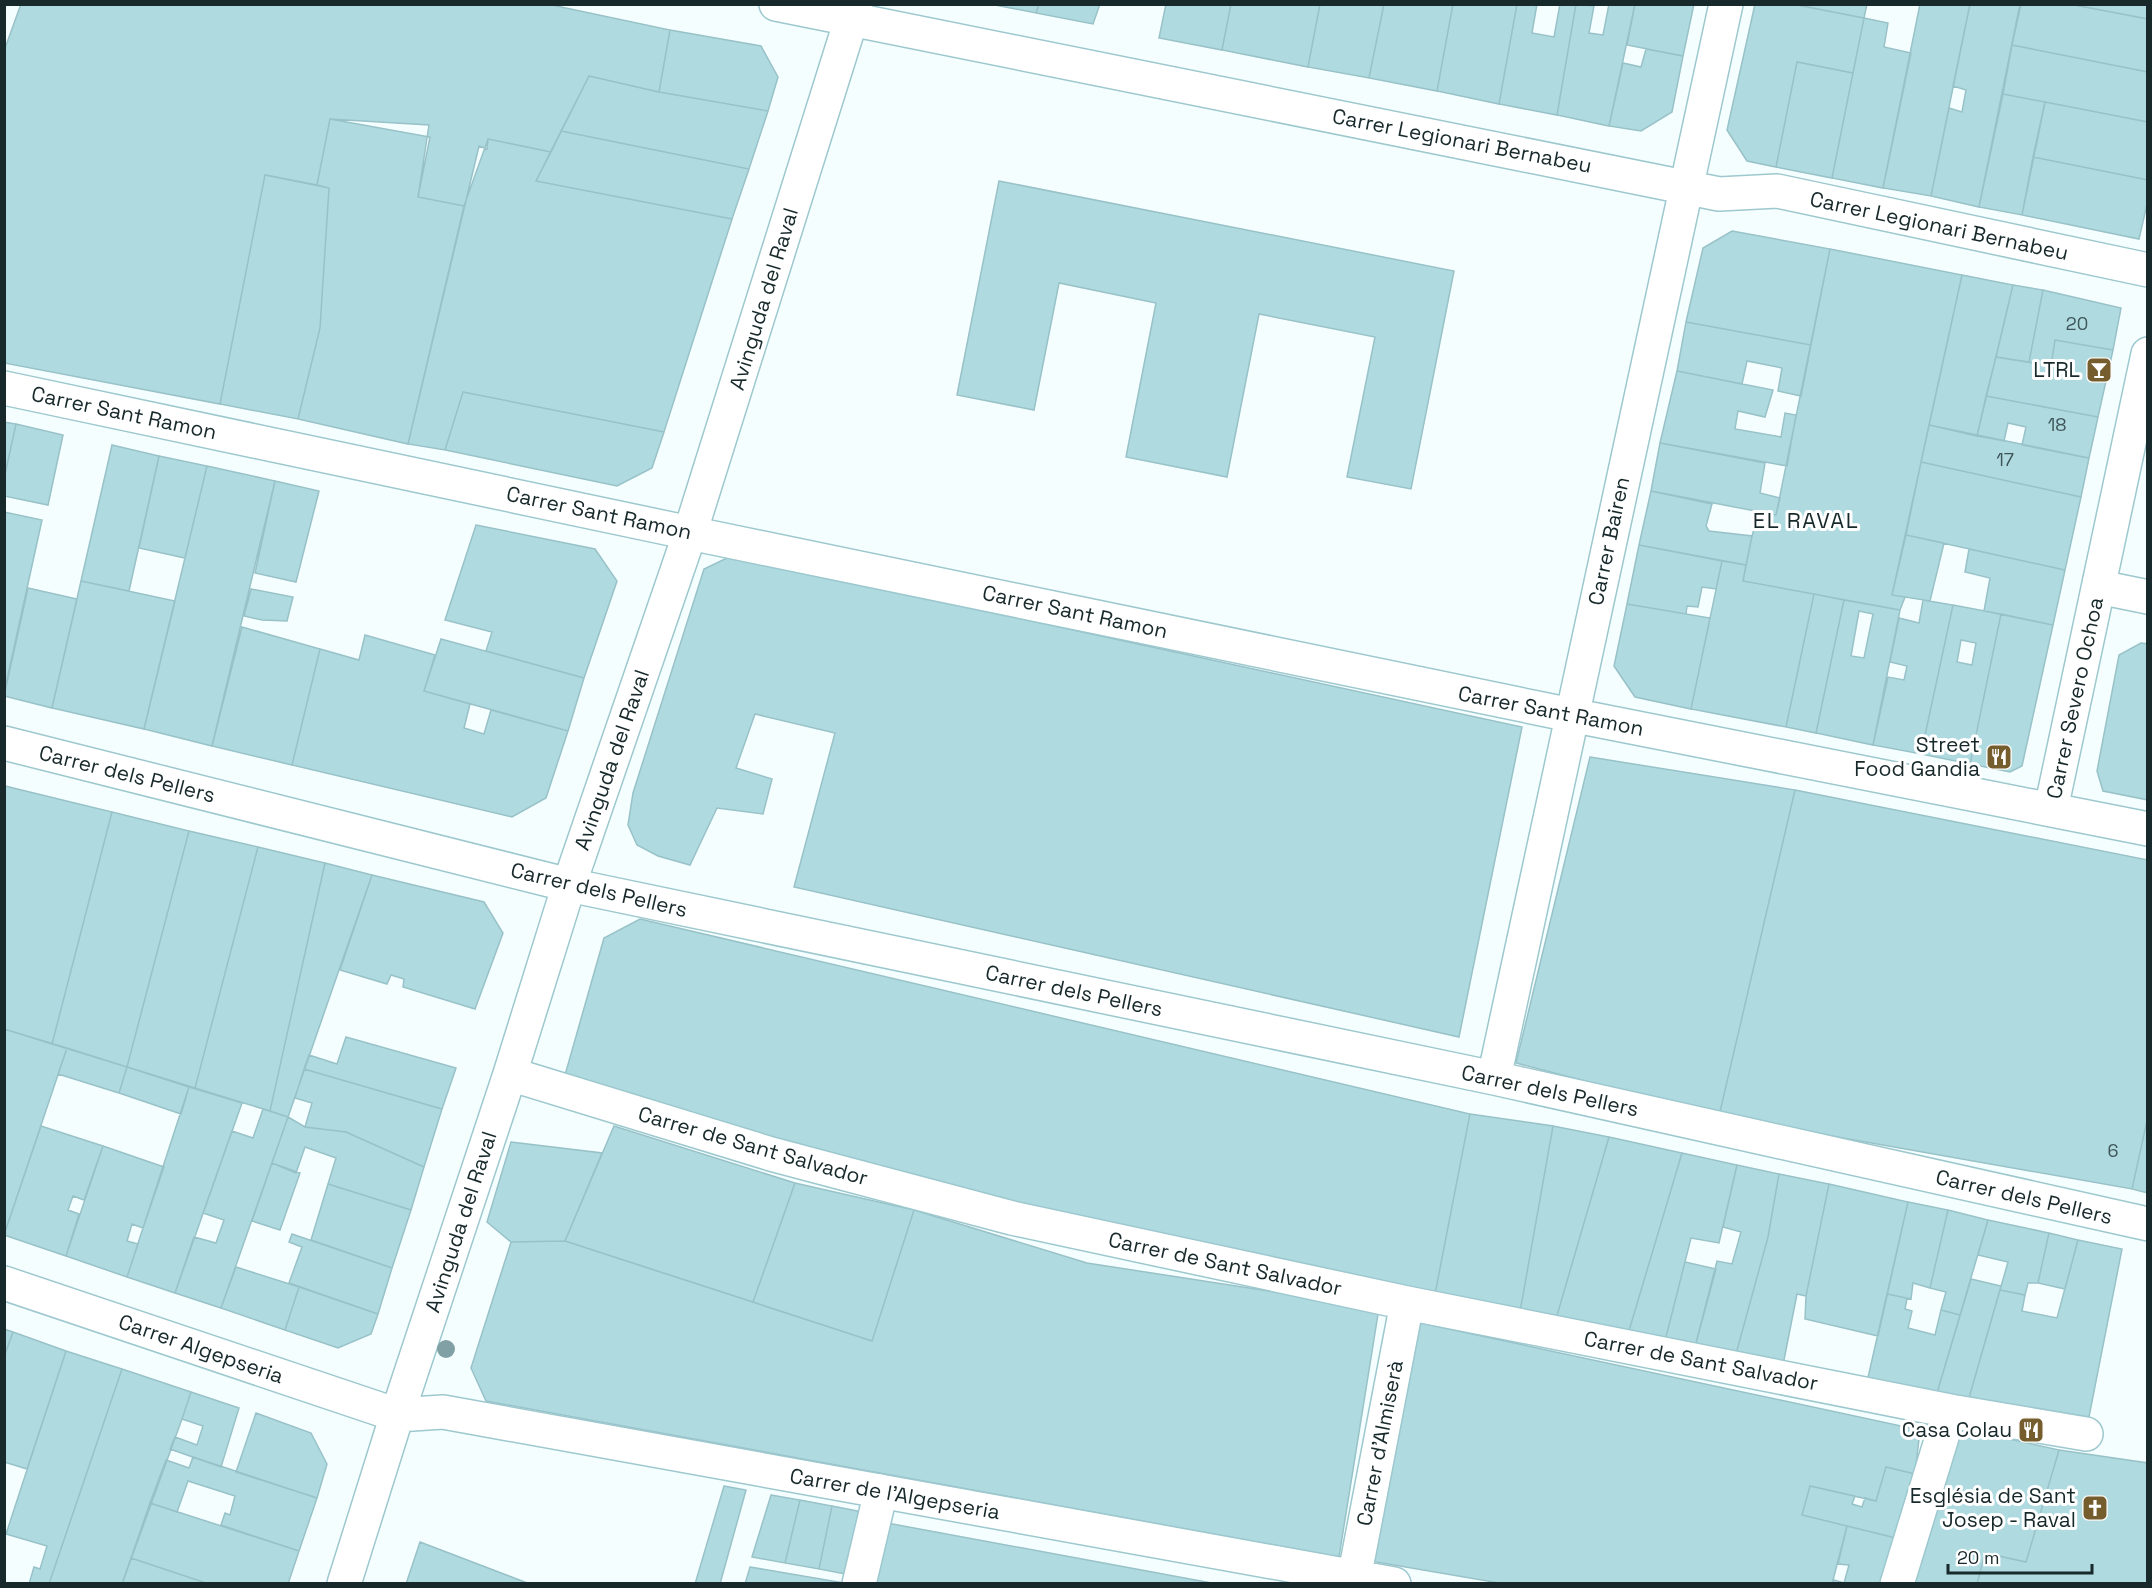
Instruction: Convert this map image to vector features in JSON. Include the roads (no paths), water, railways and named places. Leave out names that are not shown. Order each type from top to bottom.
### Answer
[{"type":"street","name":"Carrer Legionari Bernabeu","points":[[776,4],[854,12],[1719,194],[1777,191],[2148,270]]},
{"type":"street","name":"Carrer Bairen","points":[[1494,1078],[1726,4]]},
{"type":"street","name":"Avinguda del Raval","points":[[344,1584],[569,885],[690,533],[854,12]]},
{"type":"street","points":[[1719,194],[1902,236]]},
{"type":"street","name":"Carrer Severo Ochoa","points":[[2060,811],[2099,587],[2148,354]]},
{"type":"street","name":"Carrer Sant Ramon","points":[[4,387],[690,533],[1571,715],[2148,829]]},
{"type":"street","points":[[2099,587],[2148,597]]},
{"type":"street","points":[[2060,811],[2103,646]]},
{"type":"street","name":"Carrer dels Pellers","points":[[4,743],[569,885],[1494,1078],[2148,1224]]},
{"type":"street","name":"Carrer de Sant Salvador","points":[[510,1074],[771,1154],[1012,1218],[1407,1303],[1950,1411],[2086,1434]]},
{"type":"street","name":"Carrer Algepseria","points":[[4,1283],[397,1416]]},
{"type":"street","name":"Carrer d'Almiserà","points":[[1353,1580],[1407,1303]]},
{"type":"street","points":[[1897,1584],[1950,1411]]},
{"type":"street","name":"Carrer de l'Algepseria","points":[[397,1416],[443,1412],[881,1491],[1353,1580],[1394,1584]]},
{"type":"street","points":[[859,1584],[881,1491]]},
{"type":"place","name":"LTRL","points":[[2099,370]]},
{"type":"place","name":"Street Food Gandia","points":[[1999,757]]},
{"type":"place","name":"Casa Colau","points":[[2031,1430]]},
{"type":"place","name":"Església de Sant Josep - Raval","points":[[2095,1508]]},
{"type":"district","name":"EL RAVAL","points":[[1806,520]]}]
